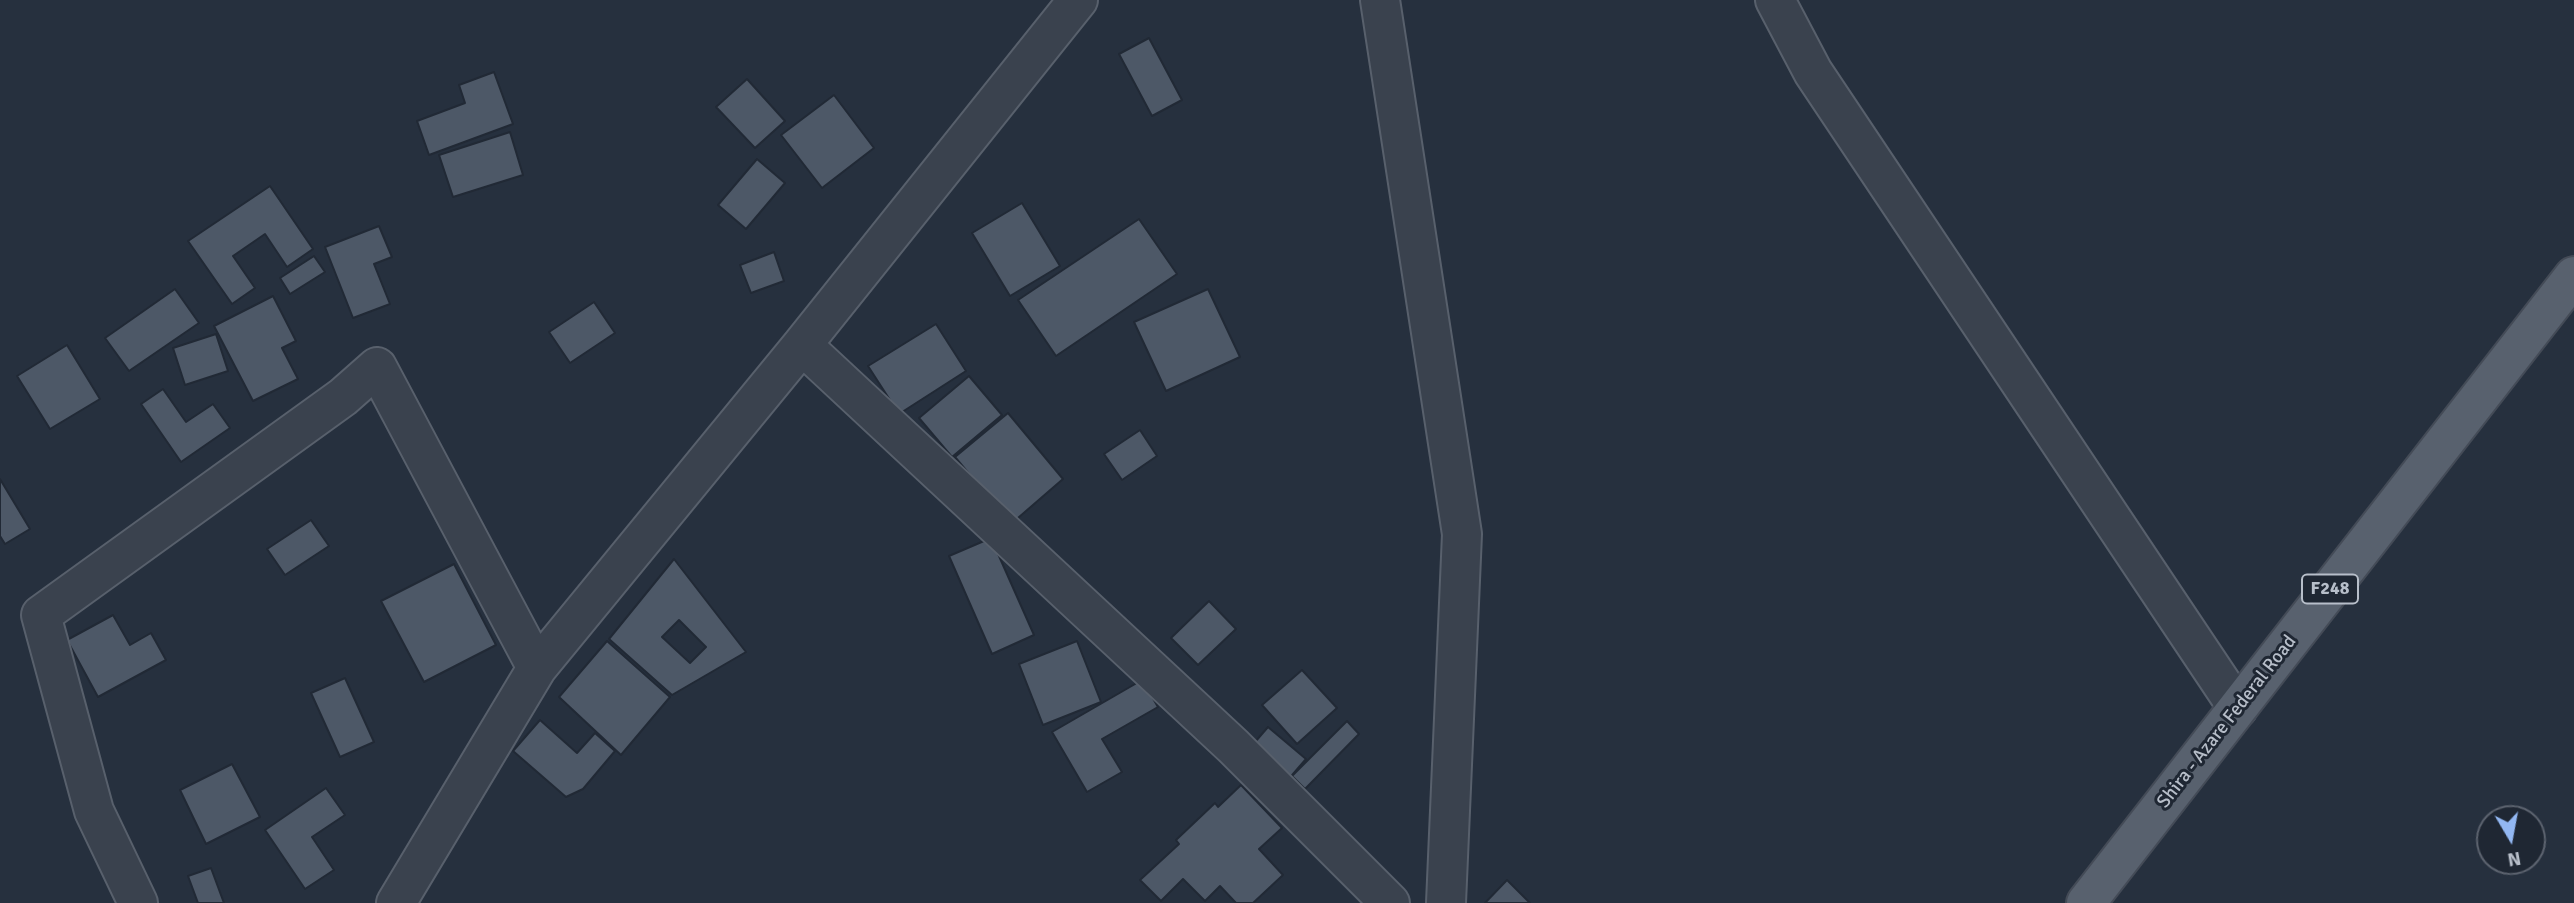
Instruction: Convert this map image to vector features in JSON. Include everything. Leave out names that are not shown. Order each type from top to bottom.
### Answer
[{"type":"main road","name":"Shira - Azare Federal Road","points":[[2086,903],[2574,276]]},
{"type":"street","points":[[396,903],[537,668],[803,345],[1078,0]]},
{"type":"street","points":[[1380,0],[1462,534],[1446,903]]},
{"type":"street","points":[[1774,0],[1813,72],[2238,708]]},
{"type":"street","points":[[803,345],[1233,746],[1390,903]]},
{"type":"street","points":[[138,903],[94,811],[41,615],[343,397],[377,367],[537,668]]},
{"type":"building","points":[[1149,38],[1182,100],[1152,116],[1119,54]]},
{"type":"building","points":[[494,72],[513,124],[429,155],[417,121],[465,103],[459,85]]},
{"type":"building","points":[[747,79],[785,121],[755,148],[716,107]]},
{"type":"building","points":[[834,95],[874,148],[822,188],[781,135]]},
{"type":"building","points":[[510,132],[523,175],[453,197],[439,155]]},
{"type":"building","points":[[757,159],[785,183],[746,229],[718,205]]},
{"type":"building","points":[[270,186],[313,249],[287,267],[265,234],[233,256],[255,288],[232,304],[188,241]]},
{"type":"building","points":[[1022,203],[1060,266],[1010,296],[972,233]]},
{"type":"building","points":[[1139,219],[1177,274],[1056,356],[1018,300]]},
{"type":"building","points":[[379,226],[392,257],[374,264],[390,304],[353,318],[325,247]]},
{"type":"building","points":[[774,252],[784,281],[751,293],[740,265]]},
{"type":"building","points":[[314,256],[325,272],[290,294],[280,278]]},
{"type":"building","points":[[175,289],[199,323],[129,371],[105,338]]},
{"type":"building","points":[[1208,289],[1240,357],[1166,391],[1134,322]]},
{"type":"building","points":[[273,296],[296,341],[282,348],[298,379],[253,401],[214,326]]},
{"type":"building","points":[[594,302],[615,333],[570,363],[549,332]]},
{"type":"building","points":[[936,324],[966,371],[899,414],[868,366]]},
{"type":"building","points":[[216,334],[228,371],[185,385],[173,348]]},
{"type":"building","points":[[67,345],[100,399],[50,429],[17,376]]},
{"type":"building","points":[[969,376],[1002,415],[952,457],[919,418]]},
{"type":"building","points":[[163,389],[186,422],[213,404],[230,428],[181,462],[141,404]]},
{"type":"building","points":[[1008,413],[1063,479],[1011,524],[955,457]]},
{"type":"building","points":[[1140,430],[1157,456],[1122,480],[1104,454]]},
{"type":"building","points":[[0,479],[30,529],[5,544],[0,536]]},
{"type":"building","points":[[311,520],[329,546],[285,575],[267,549]]},
{"type":"building","points":[[991,538],[1034,635],[992,654],[949,556]]},
{"type":"building","points":[[674,559],[746,652],[672,695],[609,639]],"holes":[[[679,620],[706,647],[690,663],[662,637]]]},
{"type":"building","points":[[454,564],[496,645],[424,682],[381,601]]},
{"type":"building","points":[[1209,601],[1236,629],[1198,665],[1171,638]]},
{"type":"building","points":[[113,615],[130,645],[151,633],[166,660],[98,697],[67,640]]},
{"type":"building","points":[[607,641],[670,697],[621,755],[559,697]]},
{"type":"building","points":[[1077,641],[1101,702],[1043,725],[1019,664]]},
{"type":"building","points":[[1302,670],[1337,708],[1297,744],[1262,705]]},
{"type":"building","points":[[345,678],[374,742],[340,757],[311,693]]},
{"type":"building","points":[[1142,680],[1158,707],[1102,739],[1122,772],[1087,792],[1052,732]]},
{"type":"building","points":[[540,720],[577,753],[595,733],[615,751],[583,789],[566,797],[513,751]]},
{"type":"building","points":[[1347,721],[1359,734],[1305,789],[1292,776]]},
{"type":"building","points":[[1268,727],[1306,759],[1287,781],[1249,749]]},
{"type":"building","points":[[232,764],[260,817],[206,844],[180,790]]},
{"type":"building","points":[[1241,785],[1282,828],[1259,849],[1283,875],[1253,903],[1236,903],[1220,886],[1205,901],[1183,879],[1161,901],[1140,880],[1179,844],[1176,840],[1215,803],[1218,807]]},
{"type":"building","points":[[326,788],[345,815],[312,837],[334,870],[305,889],[265,830]]},
{"type":"building","points":[[211,868],[224,903],[198,903],[188,876]]},
{"type":"building","points":[[1507,880],[1530,903],[1485,903]]}]
